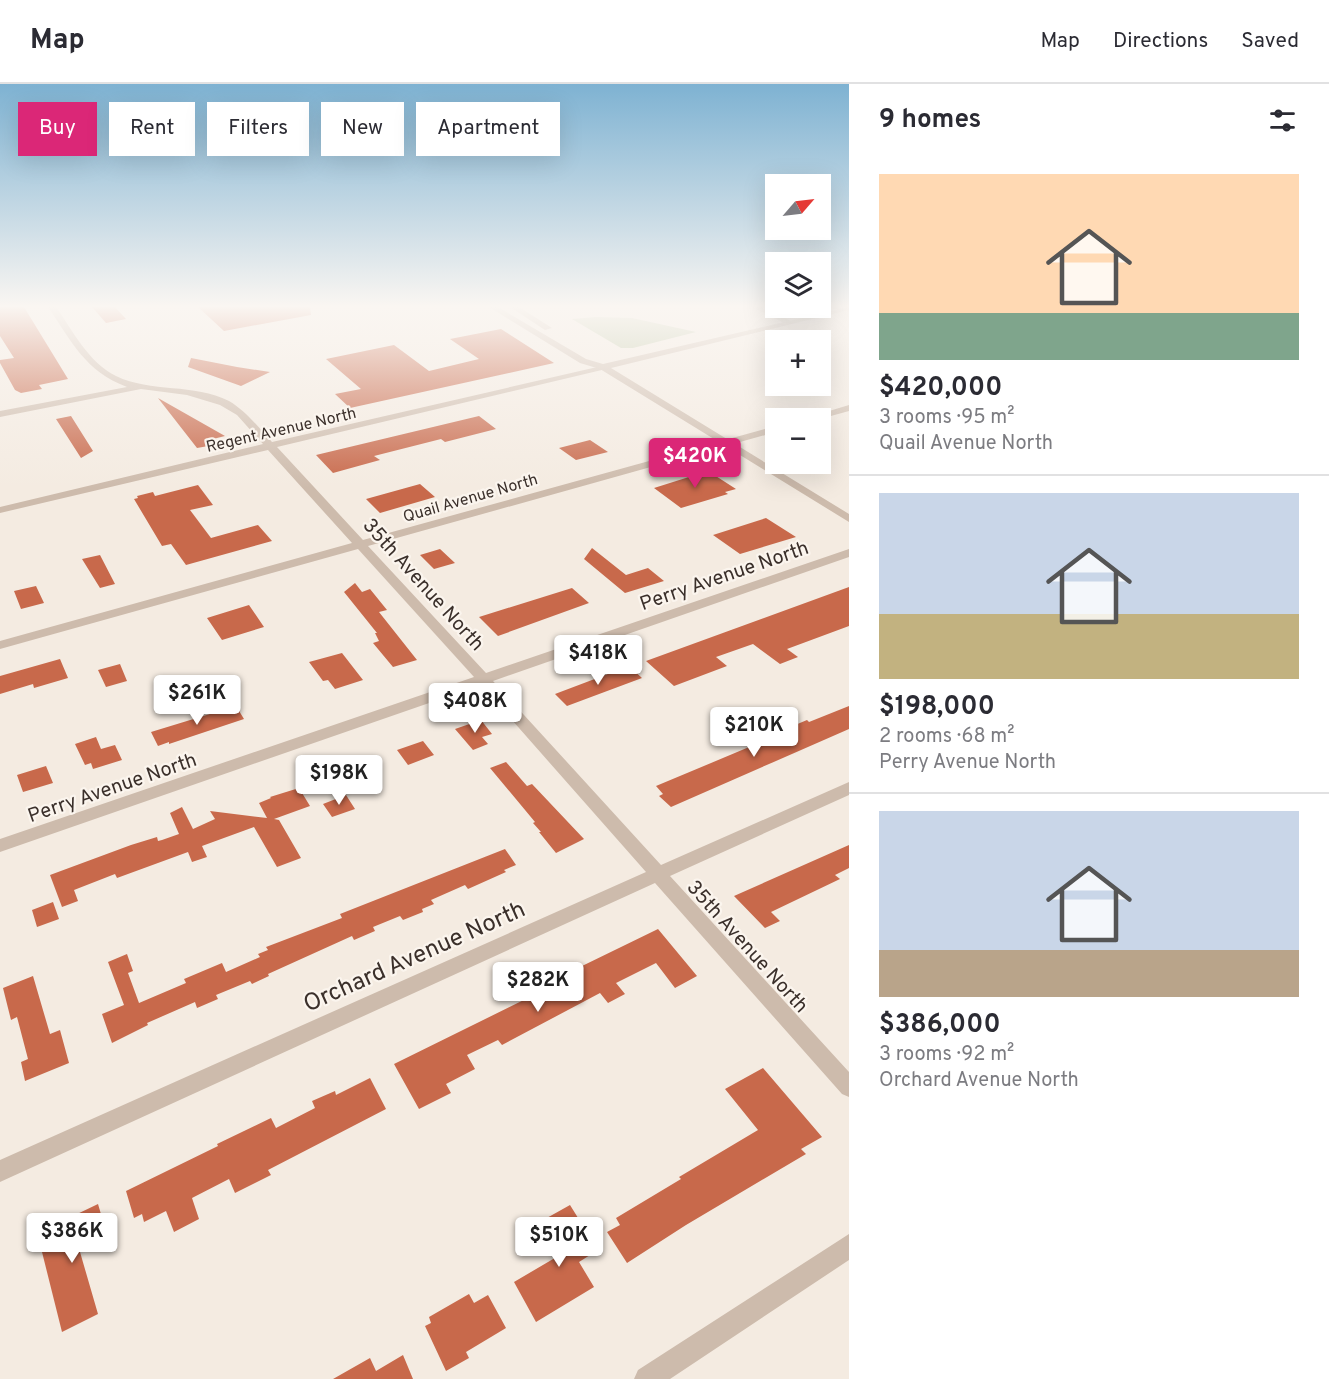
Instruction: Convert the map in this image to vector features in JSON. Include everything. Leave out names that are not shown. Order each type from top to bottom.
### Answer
[{"type":"street","name":"35th Avenue North","points":[[97,367],[110,376],[142,386],[190,392],[221,400],[240,413],[362,545],[849,1087]]},
{"type":"street","name":"Regent Avenue North","points":[[0,510],[601,367]]},
{"type":"street","points":[[604,367],[849,519]]},
{"type":"street","points":[[0,414],[142,386]]},
{"type":"street","points":[[831,413],[849,408]]},
{"type":"street","name":"Quail Avenue North","points":[[0,645],[765,432]]},
{"type":"street","name":"Perry Avenue North","points":[[0,846],[849,553]]},
{"type":"street","name":"Orchard Avenue North","points":[[0,1172],[849,788]]},
{"type":"street","points":[[647,1379],[849,1246]]},
{"type":"building","points":[[2,367],[61,367],[68,379],[39,385],[42,389],[21,393],[15,390]]},
{"type":"building","points":[[189,367],[240,367],[270,372],[241,386]]},
{"type":"building","points":[[336,367],[424,367],[429,371],[444,367],[534,367],[350,408],[335,394],[361,389]]},
{"type":"building","points":[[158,398],[225,436],[213,439],[215,441],[211,442],[214,445],[197,448]]},
{"type":"building","points":[[71,416],[93,451],[81,458],[56,419]]},
{"type":"building","points":[[479,416],[496,429],[445,442],[441,439],[374,456],[380,460],[333,473],[316,455]]},
{"type":"building","points":[[590,440],[608,452],[576,460],[559,448]]},
{"type":"building","points":[[708,471],[736,489],[725,492],[728,494],[681,508],[654,488]]},
{"type":"building","points":[[420,484],[435,497],[380,513],[366,499]]},
{"type":"building","points":[[198,485],[213,505],[190,510],[211,538],[258,525],[272,541],[186,565],[171,544],[162,546],[134,499],[153,492],[155,496]]},
{"type":"building","points":[[766,518],[796,537],[740,554],[713,535]]},
{"type":"building","points":[[592,548],[626,575],[648,568],[664,581],[625,593],[584,559]]},
{"type":"building","points":[[440,549],[455,563],[434,569],[420,555]]},
{"type":"building","points":[[100,555],[115,584],[100,588],[82,559]]},
{"type":"building","points":[[355,583],[362,592],[370,589],[387,610],[379,612],[417,660],[393,667],[373,643],[379,641],[375,633],[377,633],[344,592]]},
{"type":"building","points":[[36,586],[44,603],[21,609],[14,591]]},
{"type":"building","points":[[849,587],[849,626],[787,649],[798,657],[780,664],[753,644],[716,657],[727,666],[674,686],[646,661]]},
{"type":"building","points":[[572,588],[589,603],[498,636],[479,617]]},
{"type":"building","points":[[249,605],[264,627],[222,640],[207,618]]},
{"type":"building","points":[[342,653],[363,680],[335,689],[328,680],[323,681],[309,662]]},
{"type":"building","points":[[60,659],[68,678],[34,688],[33,684],[0,694],[0,676]]},
{"type":"building","points":[[120,664],[127,681],[106,687],[98,670]]},
{"type":"building","points":[[629,666],[642,678],[567,706],[555,694]]},
{"type":"building","points":[[236,706],[244,719],[169,744],[169,742],[158,746],[151,732]]},
{"type":"building","points":[[849,706],[849,729],[671,807],[659,796],[663,794],[656,786],[790,730],[788,728],[807,720],[809,722]]},
{"type":"building","points":[[481,720],[492,734],[482,737],[488,744],[473,750],[455,729]]},
{"type":"building","points":[[96,737],[101,749],[115,745],[122,760],[93,769],[91,763],[85,765],[75,744]]},
{"type":"building","points":[[423,741],[434,755],[408,765],[397,750]]},
{"type":"building","points":[[506,762],[527,786],[532,784],[584,839],[556,853],[539,832],[541,832],[533,823],[535,822],[490,768]]},
{"type":"building","points":[[362,763],[373,777],[345,788],[335,773]]},
{"type":"building","points":[[46,766],[53,783],[23,792],[17,775]]},
{"type":"building","points":[[299,788],[310,806],[274,819],[279,820],[301,858],[277,867],[254,827],[202,846],[207,857],[192,862],[188,852],[117,878],[115,874],[74,890],[78,901],[62,907],[50,875],[131,845],[157,837],[158,841],[179,834],[170,813],[182,807],[193,829],[215,819],[210,811],[267,818],[259,803]]},
{"type":"building","points":[[346,795],[355,809],[332,817],[323,804]]},
{"type":"building","points":[[849,845],[849,868],[835,875],[840,879],[771,912],[780,921],[765,928],[734,896]]},
{"type":"building","points":[[505,849],[516,865],[504,870],[506,872],[468,889],[465,885],[431,900],[434,904],[422,909],[423,912],[403,920],[400,916],[373,927],[375,931],[354,940],[352,936],[268,974],[269,976],[252,984],[250,981],[216,995],[218,999],[197,1008],[195,1002],[147,1023],[148,1025],[112,1043],[102,1014],[124,1005],[108,962],[127,954],[133,971],[128,973],[139,1003],[186,983],[184,979],[222,963],[226,972],[260,957],[258,954],[268,950],[266,947],[342,918],[340,914]]},
{"type":"building","points":[[53,902],[59,919],[37,927],[32,910]]},
{"type":"building","points":[[658,929],[697,976],[675,988],[656,963],[616,983],[625,994],[608,1003],[600,993],[502,1045],[498,1040],[467,1055],[475,1069],[446,1084],[451,1093],[419,1109],[394,1064],[544,990],[541,986]]},
{"type":"building","points":[[33,976],[50,1034],[60,1030],[69,1063],[25,1081],[21,1062],[28,1059],[17,1017],[11,1020],[3,988]]},
{"type":"building","points":[[763,1068],[822,1137],[801,1149],[806,1154],[627,1263],[607,1232],[620,1225],[616,1218],[758,1130],[725,1089]]},
{"type":"building","points":[[370,1078],[386,1109],[268,1170],[271,1175],[235,1193],[229,1179],[192,1198],[199,1219],[174,1232],[166,1211],[144,1222],[142,1214],[134,1218],[126,1191],[271,1118],[276,1128],[315,1108],[312,1101],[335,1091],[336,1095]]},
{"type":"building","points":[[98,1204],[108,1238],[80,1252],[98,1314],[62,1332],[37,1232],[71,1214],[73,1216]]},
{"type":"building","points":[[570,1205],[598,1250],[579,1262],[594,1287],[536,1322],[514,1282],[565,1252],[545,1219]]},
{"type":"building","points":[[469,1294],[474,1303],[488,1295],[506,1328],[466,1352],[469,1358],[446,1371],[425,1326],[431,1323],[429,1317]]},
{"type":"building","points":[[403,1355],[413,1379],[333,1379],[370,1358],[376,1371]]}]
